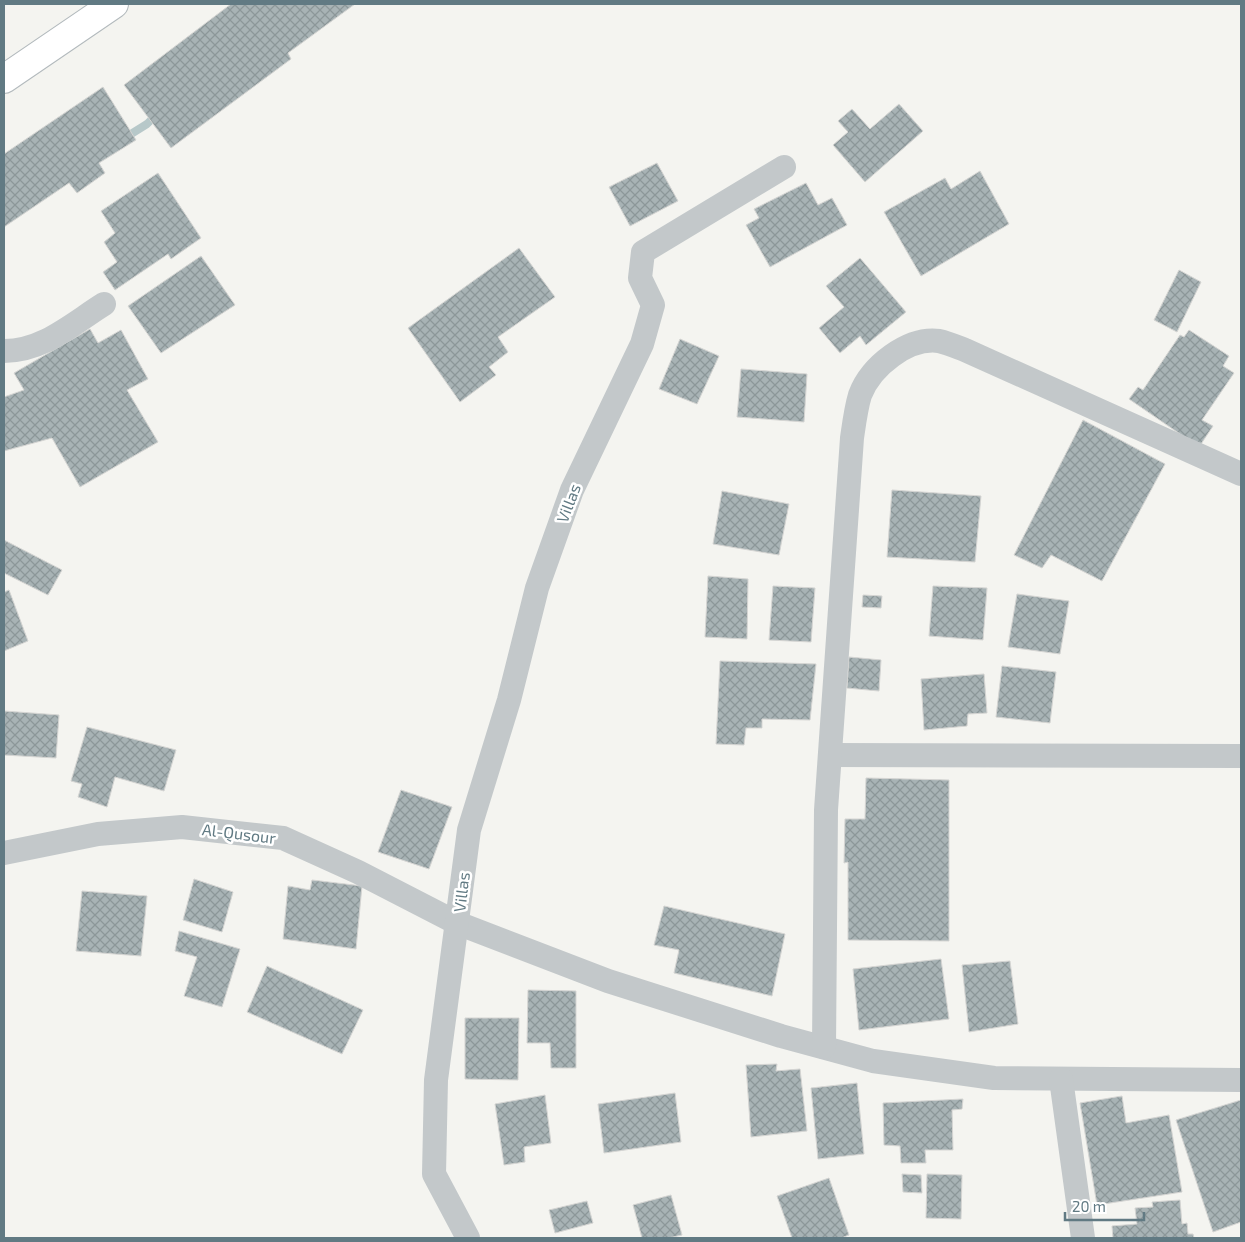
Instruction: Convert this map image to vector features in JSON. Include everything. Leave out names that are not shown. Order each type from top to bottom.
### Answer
[{"type":"main road","points":[[4,79],[114,4]]},
{"type":"street","name":"Villas","points":[[457,923],[469,830],[509,700],[536,588],[572,490],[642,344],[653,305],[640,278],[643,252],[784,167]]},
{"type":"street","points":[[4,351],[22,351],[45,342],[104,304]]},
{"type":"street","points":[[824,1048],[826,810],[852,438],[860,394],[878,368],[898,351],[921,342],[940,342],[965,350],[1241,474]]},
{"type":"street","points":[[830,755],[1241,756]]},
{"type":"street","name":"Al-Qusour","points":[[4,853],[98,834],[182,827],[282,838],[358,872],[457,923],[608,982],[824,1048],[873,1061],[994,1078],[1241,1080]]},
{"type":"street","points":[[457,923],[436,1080],[434,1174],[468,1238]]},
{"type":"street","points":[[1061,1079],[1082,1238]]},
{"type":"building","points":[[231,4],[355,4],[288,53],[291,59],[171,148],[124,85]]},
{"type":"building","points":[[103,87],[136,140],[99,163],[105,173],[77,193],[69,183],[4,227],[4,154]]},
{"type":"building","points":[[899,104],[923,131],[865,182],[833,145],[848,132],[838,121],[852,109],[870,129]]},
{"type":"building","points":[[657,163],[678,201],[630,226],[609,187]]},
{"type":"building","points":[[980,171],[1009,224],[921,276],[884,212],[945,178],[951,189]]},
{"type":"building","points":[[158,173],[201,238],[171,259],[168,254],[115,290],[103,272],[117,262],[104,242],[115,233],[101,211]]},
{"type":"building","points":[[806,183],[818,205],[832,198],[847,225],[770,267],[746,225],[759,218],[754,209]]},
{"type":"building","points":[[519,248],[555,297],[498,337],[508,352],[489,367],[496,375],[460,402],[408,328]]},
{"type":"building","points":[[201,256],[235,305],[161,353],[128,306]]},
{"type":"building","points":[[860,258],[906,312],[866,345],[860,336],[840,353],[819,328],[844,307],[826,286]]},
{"type":"building","points":[[1179,270],[1201,282],[1177,332],[1154,320]]},
{"type":"building","points":[[90,329],[98,343],[121,330],[148,379],[127,390],[158,442],[80,487],[52,438],[4,451],[4,397],[24,390],[14,373]]},
{"type":"building","points":[[1189,330],[1229,356],[1223,366],[1234,373],[1202,420],[1213,426],[1199,447],[1129,399],[1138,387],[1143,390],[1180,335],[1184,337]]},
{"type":"building","points":[[680,339],[719,356],[697,404],[659,389]]},
{"type":"building","points":[[741,369],[807,374],[804,422],[737,417]]},
{"type":"building","points":[[1083,420],[1165,464],[1102,581],[1051,555],[1042,568],[1014,555]]},
{"type":"building","points":[[892,490],[981,496],[975,562],[887,557]]},
{"type":"building","points":[[722,491],[789,504],[779,555],[713,544]]},
{"type":"building","points":[[4,540],[62,570],[48,595],[4,573]]},
{"type":"building","points":[[708,576],[748,579],[747,639],[705,637]]},
{"type":"building","points":[[773,586],[815,588],[811,642],[769,640]]},
{"type":"building","points":[[933,586],[987,588],[983,640],[929,636]]},
{"type":"building","points":[[9,590],[28,641],[4,651],[4,592]]},
{"type":"building","points":[[1017,594],[1069,601],[1060,654],[1008,647]]},
{"type":"building","points":[[863,595],[882,596],[881,608],[862,607]]},
{"type":"building","points":[[849,657],[881,660],[879,691],[847,688]]},
{"type":"building","points":[[720,661],[816,664],[810,720],[762,719],[762,728],[746,728],[744,745],[716,744]]},
{"type":"building","points":[[1002,666],[1056,672],[1050,723],[996,717]]},
{"type":"building","points":[[984,674],[987,713],[968,714],[967,726],[924,730],[921,679]]},
{"type":"building","points":[[4,711],[59,715],[56,758],[4,755]]},
{"type":"building","points":[[87,727],[176,750],[164,791],[115,777],[107,807],[78,797],[82,784],[71,781]]},
{"type":"building","points":[[866,778],[949,780],[949,941],[848,940],[848,862],[844,863],[845,819],[865,819]]},
{"type":"building","points":[[401,790],[452,807],[429,869],[378,852]]},
{"type":"building","points":[[194,879],[233,892],[222,932],[183,920]]},
{"type":"building","points":[[312,880],[362,886],[356,949],[283,939],[288,886],[310,890]]},
{"type":"building","points":[[82,891],[147,896],[141,956],[76,951]]},
{"type":"building","points":[[664,906],[785,934],[772,996],[674,973],[679,950],[654,945]]},
{"type":"building","points":[[179,931],[240,949],[222,1007],[184,996],[197,957],[175,951]]},
{"type":"building","points":[[941,959],[949,1019],[859,1030],[853,969]]},
{"type":"building","points":[[1010,961],[1018,1024],[969,1032],[962,965]]},
{"type":"building","points":[[267,966],[363,1010],[342,1054],[247,1012]]},
{"type":"building","points":[[528,990],[576,991],[576,1068],[551,1068],[550,1043],[527,1043]]},
{"type":"building","points":[[465,1018],[519,1018],[518,1080],[465,1079]]},
{"type":"building","points":[[777,1064],[776,1071],[800,1069],[807,1131],[751,1137],[746,1065]]},
{"type":"building","points":[[857,1083],[864,1154],[818,1159],[811,1088]]},
{"type":"building","points":[[675,1093],[681,1142],[604,1153],[598,1104]]},
{"type":"building","points":[[545,1095],[551,1143],[524,1147],[525,1162],[504,1165],[495,1104]]},
{"type":"building","points":[[1122,1096],[1126,1123],[1169,1115],[1182,1192],[1097,1205],[1080,1103]]},
{"type":"building","points":[[963,1099],[962,1109],[952,1110],[953,1150],[925,1150],[926,1163],[901,1163],[900,1146],[884,1145],[883,1103]]},
{"type":"building","points":[[1241,1100],[1241,1222],[1213,1232],[1176,1120]]},
{"type":"building","points":[[902,1174],[921,1175],[922,1193],[903,1192]]},
{"type":"building","points":[[927,1174],[962,1175],[961,1219],[926,1218]]},
{"type":"building","points":[[829,1178],[849,1235],[841,1238],[792,1238],[777,1196]]},
{"type":"building","points":[[671,1195],[682,1235],[668,1238],[642,1238],[633,1205]]},
{"type":"building","points":[[1180,1200],[1182,1224],[1187,1223],[1188,1234],[1193,1234],[1194,1238],[1113,1238],[1112,1226],[1137,1224],[1135,1208],[1153,1207],[1152,1202]]},
{"type":"building","points":[[587,1201],[593,1223],[555,1233],[549,1210]]},
{"type":"waterway","points":[[123,139],[147,124],[156,115]]}]
